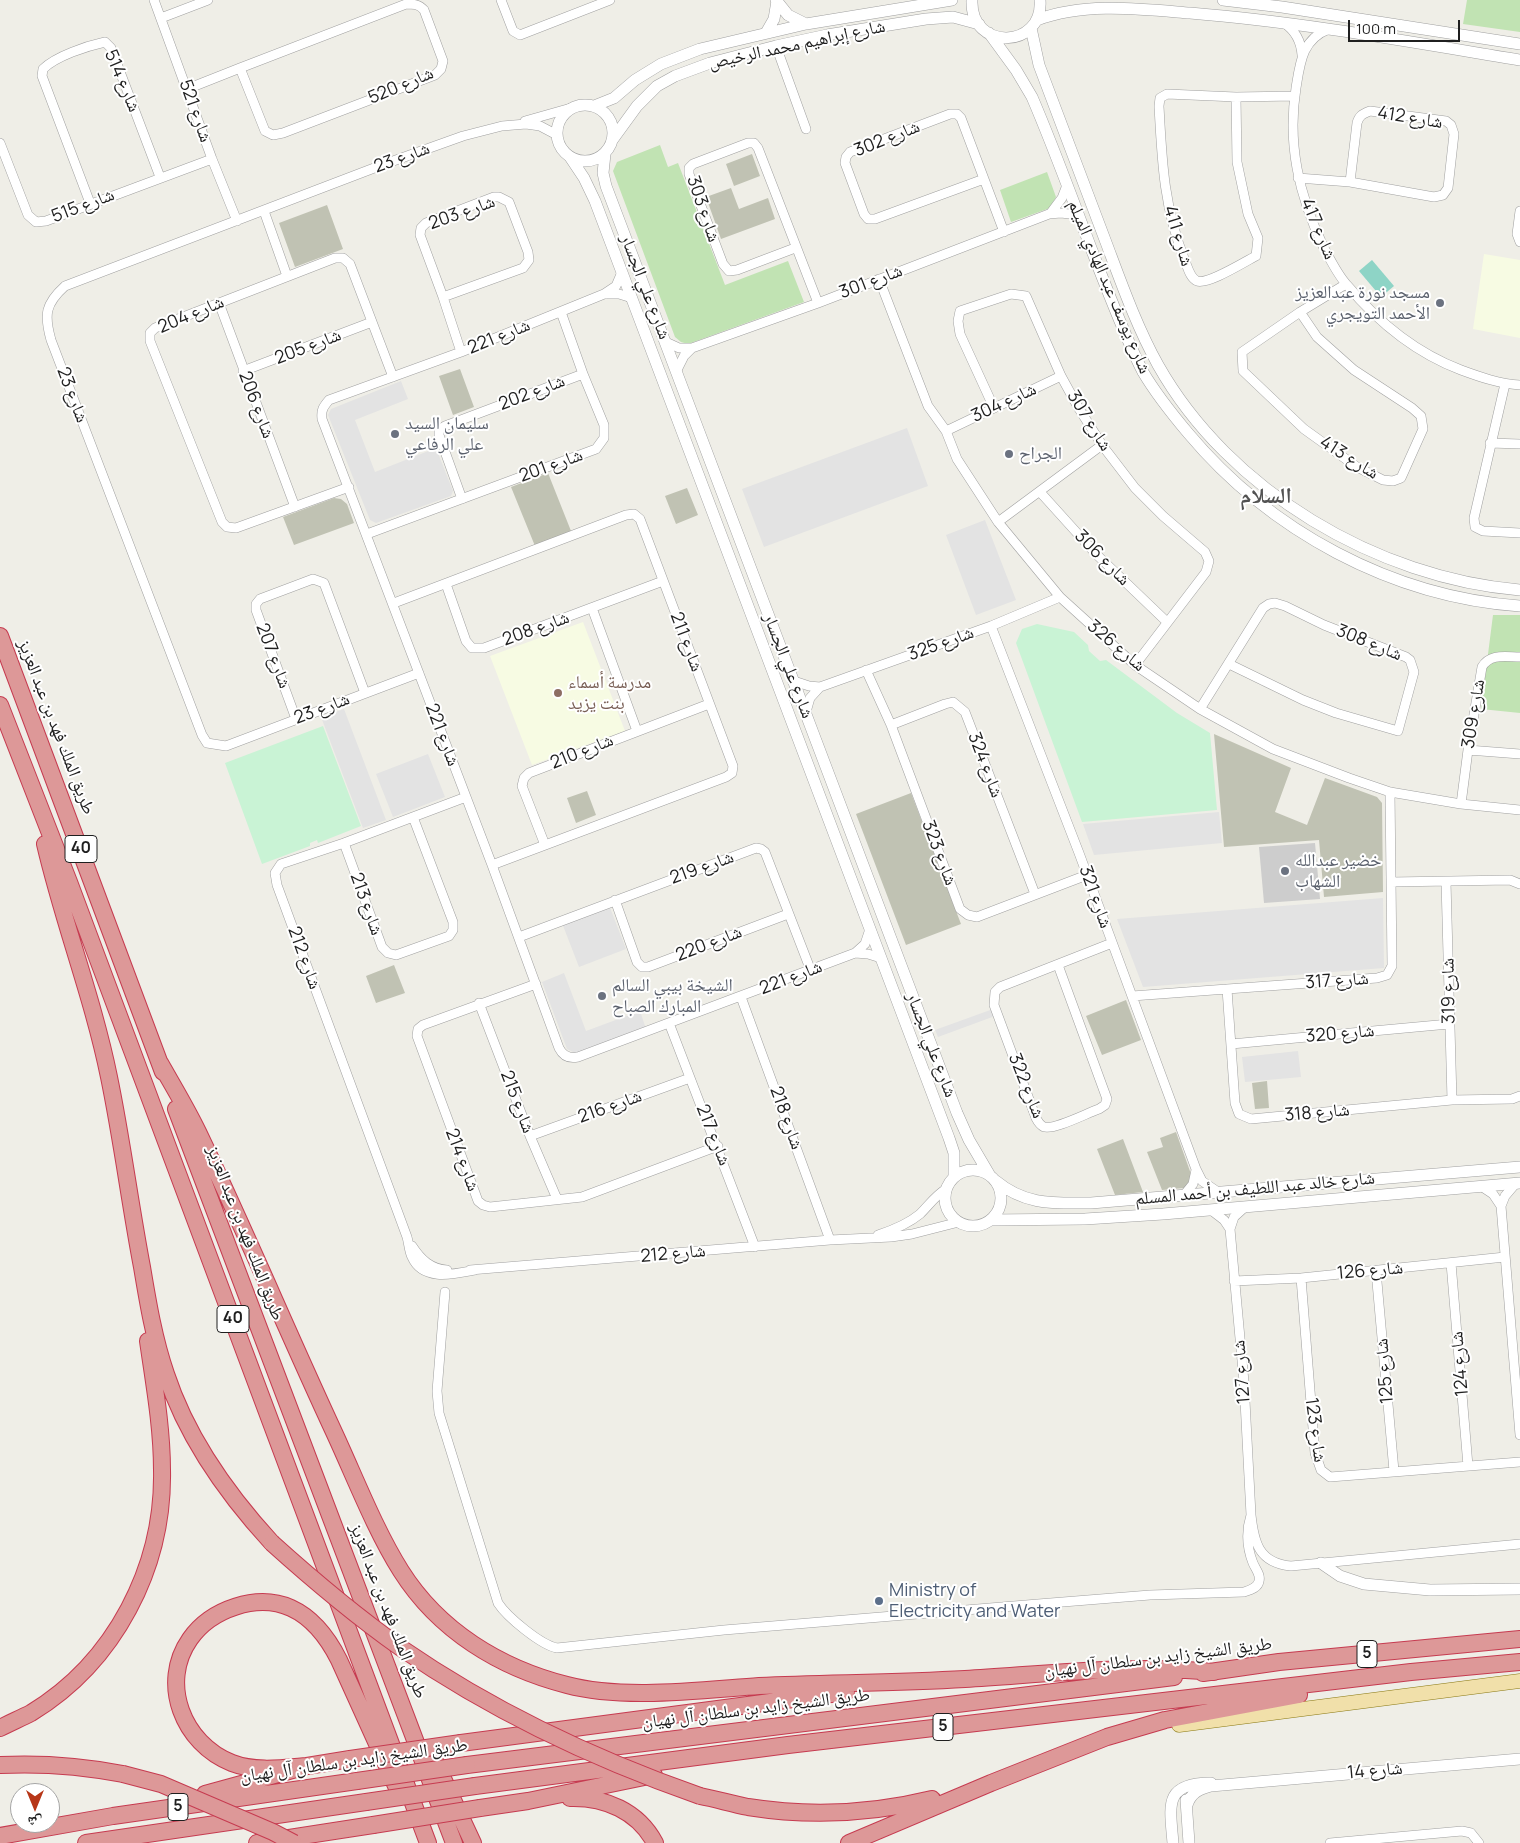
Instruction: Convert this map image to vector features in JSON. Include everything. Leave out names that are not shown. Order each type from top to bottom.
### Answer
[{"type":"highway","name":"طريق الملك فهد بن عبد العزيز","points":[[0,636],[343,1551],[399,1692],[454,1843]]},
{"type":"highway","name":"40","points":[[0,705],[72,891],[427,1843]]},
{"type":"highway","points":[[35,797],[54,885],[82,976],[109,1075],[152,1323],[166,1375],[189,1427],[225,1487],[272,1543],[356,1615],[401,1648],[496,1707],[545,1733],[595,1756],[700,1796],[757,1808],[797,1813],[846,1813],[896,1808],[944,1797],[991,1783]]},
{"type":"highway","points":[[160,1063],[196,1129],[382,1537],[400,1570],[419,1596],[442,1620],[467,1641],[495,1658],[530,1674],[571,1686],[622,1692],[935,1680],[1148,1668],[1214,1672]]},
{"type":"highway","points":[[0,1728],[30,1712],[57,1694],[78,1676],[100,1652],[125,1616],[147,1570],[154,1545],[159,1521],[162,1470],[132,1210]]},
{"type":"highway","points":[[307,1766],[261,1768],[233,1764],[214,1755],[198,1741],[186,1724],[178,1704],[176,1681],[178,1664],[184,1649],[205,1622],[228,1609],[241,1605],[266,1603],[292,1609],[315,1626],[329,1642],[340,1660],[384,1762],[427,1843]]},
{"type":"highway","name":"طريق الشيخ زايد بن سلطان آل نهيان","points":[[0,1836],[113,1816],[467,1765],[1214,1672],[1279,1662],[1520,1639]]},
{"type":"highway","name":"5","points":[[86,1843],[476,1786],[788,1745],[1411,1672],[1520,1662]]},
{"type":"highway","points":[[848,1843],[1078,1748],[1136,1728],[1195,1714],[1345,1687],[1411,1672]]},
{"type":"highway","points":[[113,1816],[177,1802],[307,1766],[935,1680]]},
{"type":"highway","points":[[399,1692],[448,1788],[472,1843]]},
{"type":"highway","points":[[257,1843],[528,1801],[744,1757],[788,1745]]},
{"type":"highway","points":[[0,1765],[46,1764],[86,1767],[161,1784],[273,1832],[294,1843]]},
{"type":"highway","points":[[528,1801],[582,1798],[606,1802],[622,1809],[636,1819],[655,1843]]},
{"type":"main road","points":[[1136,1728],[1163,1727],[1520,1682]]},
{"type":"street","name":"شارع 521","points":[[154,0],[237,221]]},
{"type":"street","points":[[161,18],[208,0]]},
{"type":"street","points":[[501,0],[512,31],[520,34],[610,0]]},
{"type":"street","name":"شارع إبراهيم محمد الرخيص","points":[[594,106],[614,98],[648,71],[675,57],[700,48],[806,24],[952,0]]},
{"type":"street","points":[[972,0],[973,12],[978,24]]},
{"type":"street","name":"شارع يوسف عبد الهادي الميلم","points":[[1040,0],[1040,13],[1034,24],[1038,65],[1123,288],[1158,364],[1189,411],[1238,463],[1270,491],[1319,524],[1355,544],[1409,566],[1467,582],[1516,590]]},
{"type":"street","points":[[1223,0],[1282,7],[1520,44]]},
{"type":"street","points":[[776,1],[788,15],[806,24]]},
{"type":"street","points":[[766,33],[774,19],[776,1]]},
{"type":"street","name":"شارع 520","points":[[187,89],[240,68],[406,4],[412,4],[424,10],[443,61],[441,69],[436,75],[283,133],[273,135],[265,131],[240,68]]},
{"type":"street","points":[[989,33],[1001,38],[1014,37],[1034,24],[1057,13],[1092,9],[1157,10],[1329,29],[1520,60]]},
{"type":"street","name":"شارع إبراهيم محمد الرخيص","points":[[613,139],[637,106],[664,81],[710,63],[776,46],[869,28],[942,18],[962,19],[978,24]]},
{"type":"street","points":[[1284,23],[1298,38],[1302,56]]},
{"type":"street","name":"شارع يوسف عبد الهادي الميلم","points":[[978,24],[989,33],[1016,70],[1032,97],[1115,310],[1143,371],[1172,414],[1202,449],[1229,476],[1265,507],[1302,533],[1343,556],[1381,573],[1434,590],[1520,606]]},
{"type":"street","name":"شارع 417","points":[[1329,29],[1311,39],[1302,56],[1294,96],[1293,137],[1298,178],[1316,232],[1328,256],[1346,284],[1409,344],[1441,362],[1505,384],[1520,385]]},
{"type":"street","points":[[1477,52],[1480,45],[1478,37]]},
{"type":"street","points":[[1491,55],[1490,47],[1493,40]]},
{"type":"street","name":"شارع 514","points":[[90,203],[42,76],[43,69],[49,63],[96,44],[105,42],[111,48],[160,178]]},
{"type":"street","points":[[776,46],[806,130]]},
{"type":"street","name":"شارع 411","points":[[1236,97],[1237,162],[1248,214],[1258,238],[1258,248],[1256,256],[1207,281],[1197,281],[1191,276],[1176,239],[1168,206],[1162,169],[1160,98],[1168,94],[1236,97],[1294,96]]},
{"type":"street","points":[[586,104],[594,106],[602,109],[608,115],[612,122],[613,139],[605,154],[597,159],[579,161],[570,157],[560,146],[557,135],[560,120],[571,108],[586,104]]},
{"type":"street","name":"شارع 23","points":[[419,673],[226,746],[207,743],[202,735],[51,340],[47,319],[51,299],[65,286],[382,164],[463,136],[571,108]]},
{"type":"street","name":"شارع 412","points":[[1298,178],[1350,182],[1434,197],[1443,195],[1448,188],[1454,134],[1451,125],[1446,121],[1370,111],[1365,113],[1356,124],[1350,182]]},
{"type":"street","name":"شارع 302","points":[[984,179],[875,220],[868,219],[864,214],[845,163],[846,157],[850,152],[950,114],[957,114],[960,118],[984,179],[1004,232]]},
{"type":"street","name":"شارع 23","points":[[515,124],[540,126],[557,135]]},
{"type":"street","name":"شارع 515","points":[[0,143],[28,215],[36,222],[46,221],[212,158]]},
{"type":"street","name":"شارع 303","points":[[795,248],[737,270],[729,270],[723,264],[689,174],[689,168],[693,164],[748,143],[754,143],[758,148],[795,248],[818,303]]},
{"type":"street","name":"شارع علي الجسار","points":[[605,154],[603,167],[606,186],[940,1070],[963,1128],[992,1177]]},
{"type":"street","name":"شارع علي الجسار","points":[[570,157],[590,189],[826,811],[952,1146],[955,1161],[954,1177]]},
{"type":"street","points":[[1049,214],[1059,204],[1067,185]]},
{"type":"street","name":"شارع 203","points":[[443,298],[523,268],[529,260],[528,252],[509,202],[499,197],[494,197],[426,223],[421,228],[420,235],[461,352]]},
{"type":"street","points":[[264,211],[287,276]]},
{"type":"street","points":[[1520,211],[1517,234],[1520,242]]},
{"type":"street","name":"شارع 301","points":[[692,348],[818,303],[1049,214],[1078,215]]},
{"type":"street","name":"شارع 204","points":[[349,487],[236,528],[227,526],[222,522],[150,341],[150,333],[155,328],[287,276],[335,258],[343,258],[350,264],[393,377]]},
{"type":"street","name":"شارع 221","points":[[622,272],[616,286],[604,294],[461,352],[329,400],[322,411],[322,419],[394,603],[559,1048],[564,1055],[578,1057],[855,953]]},
{"type":"street","name":"شارع 326","points":[[879,280],[928,406],[946,430],[957,459],[998,522],[1060,597],[1136,665],[1200,709],[1273,749],[1349,778],[1390,792],[1461,804],[1520,810]]},
{"type":"street","name":"شارع 413","points":[[1300,312],[1318,337],[1354,370],[1422,416],[1422,429],[1401,478],[1393,481],[1383,480],[1357,467],[1304,429],[1243,371],[1242,352],[1300,312],[1346,284]]},
{"type":"street","name":"شارع 221","points":[[604,294],[619,294],[632,298]]},
{"type":"street","name":"شارع 307","points":[[994,408],[960,334],[958,321],[960,310],[1011,294],[1026,296],[1061,376],[1102,445],[1136,488],[1163,516],[1205,552],[1209,561],[1206,572],[1136,665]]},
{"type":"street","name":"شارع 206","points":[[219,303],[295,507]]},
{"type":"street","name":"شارع 201","points":[[367,534],[596,450],[604,438],[604,425],[561,312]]},
{"type":"street","name":"شارع 205","points":[[243,371],[372,322]]},
{"type":"street","points":[[666,342],[678,348],[692,348]]},
{"type":"street","points":[[677,370],[681,360],[692,348]]},
{"type":"street","points":[[1143,371],[1153,369],[1158,364]]},
{"type":"street","name":"شارع 202","points":[[462,499],[444,453],[439,430],[445,426],[583,374]]},
{"type":"street","name":"شارع 304","points":[[946,430],[1061,376]]},
{"type":"street","points":[[1151,384],[1158,378],[1165,376]]},
{"type":"street","points":[[1505,384],[1474,518],[1475,527],[1482,531],[1520,533]]},
{"type":"street","points":[[682,431],[691,431],[697,425]]},
{"type":"street","points":[[1490,443],[1520,444]]},
{"type":"street","points":[[998,522],[1102,445]]},
{"type":"street","points":[[695,464],[702,460],[710,460]]},
{"type":"street","name":"شارع 306","points":[[1040,492],[1096,554],[1168,622]]},
{"type":"street","name":"شارع 211","points":[[394,603],[626,515],[634,514],[640,519],[733,766],[732,773],[726,777],[492,865]]},
{"type":"street","name":"شارع 207","points":[[296,719],[256,610],[256,604],[260,599],[313,579],[324,583],[365,692]]},
{"type":"street","name":"شارع 208","points":[[446,584],[466,641],[472,648],[484,648],[663,581]]},
{"type":"street","points":[[1434,590],[1505,600],[1511,598],[1516,590]]},
{"type":"street","name":"شارع 325","points":[[794,681],[809,686],[820,686],[991,626],[1060,597]]},
{"type":"street","name":"شارع 308","points":[[1200,709],[1263,608],[1270,604],[1277,603],[1290,608],[1324,625],[1406,657],[1410,660],[1414,672],[1398,731],[1336,713],[1303,700],[1229,664]]},
{"type":"street","points":[[592,608],[637,730]]},
{"type":"street","name":"شارع 321","points":[[991,626],[1087,875],[1196,1169],[1207,1185],[1218,1192]]},
{"type":"street","name":"شارع 309","points":[[1461,804],[1481,670],[1484,664],[1495,657],[1520,657]]},
{"type":"street","name":"شارع 323","points":[[866,670],[891,725],[960,909],[968,915],[978,917],[1087,875]]},
{"type":"street","points":[[806,713],[810,698],[820,686]]},
{"type":"street","name":"شارع 324","points":[[891,725],[953,702],[965,712],[1035,894]]},
{"type":"street","name":"شارع 210","points":[[545,845],[522,786],[524,778],[529,773],[709,704]]},
{"type":"street","points":[[1468,750],[1520,754]]},
{"type":"street","points":[[820,797],[829,797],[836,792]]},
{"type":"street","name":"شارع 317","points":[[1132,996],[1377,978],[1387,975],[1392,966],[1390,792]]},
{"type":"street","name":"شارع 212","points":[[466,797],[344,843],[281,864],[275,873],[277,885],[407,1238],[421,1259],[439,1269],[475,1270],[830,1240],[871,1237],[891,1238],[959,1222]]},
{"type":"street","points":[[826,811],[833,805],[841,806]]},
{"type":"street","name":"شارع 213","points":[[344,843],[382,947],[388,953],[396,955],[405,952],[449,936],[453,930],[453,922],[413,818]]},
{"type":"street","name":"شارع 219","points":[[519,937],[756,848],[761,848],[765,852],[811,971]]},
{"type":"street","points":[[1392,882],[1510,880],[1520,884]]},
{"type":"street","name":"شارع 319","points":[[1446,882],[1452,1100]]},
{"type":"street","name":"شارع 220","points":[[615,900],[637,962],[642,967],[648,967],[788,914]]},
{"type":"street","points":[[855,953],[865,944],[870,929]]},
{"type":"street","name":"شارع 322","points":[[1058,965],[1107,1099],[1099,1109],[1054,1126],[1046,1127],[1041,1125],[1036,1118],[994,1005],[993,996],[1000,987],[1112,943]]},
{"type":"street","points":[[855,953],[881,958]]},
{"type":"street","name":"شارع 214","points":[[536,984],[479,1003],[423,1025],[418,1029],[417,1036],[478,1201],[490,1207],[582,1197],[718,1146]]},
{"type":"street","name":"شارع 318","points":[[1226,989],[1235,1103],[1239,1114],[1251,1119],[1452,1100],[1512,1099],[1520,1096]]},
{"type":"street","name":"شارع 218","points":[[741,997],[830,1240]]},
{"type":"street","name":"شارع 215","points":[[479,1003],[530,1136],[557,1199]]},
{"type":"street","name":"شارع 217","points":[[669,1024],[756,1247]]},
{"type":"street","name":"شارع 320","points":[[1231,1044],[1449,1024]]},
{"type":"street","points":[[925,1074],[933,1075],[940,1070]]},
{"type":"street","name":"شارع 216","points":[[530,1136],[690,1078]]},
{"type":"street","name":"شارع خالد عبد اللطيف بن أحمد المسلم","points":[[992,1177],[1008,1190],[1023,1198],[1040,1202],[1060,1203],[1111,1202],[1520,1167]]},
{"type":"street","points":[[974,1169],[992,1177],[1002,1197],[997,1213],[991,1220],[975,1226],[959,1222],[952,1216],[947,1208],[945,1199],[946,1190],[954,1177],[960,1172],[974,1169]]},
{"type":"street","points":[[1184,1195],[1193,1184],[1196,1169]]},
{"type":"street","points":[[1338,1182],[1336,1190],[1339,1198]]},
{"type":"street","points":[[1518,1183],[1505,1196],[1501,1206],[1505,1257],[1515,1322],[1520,1435]]},
{"type":"street","name":"شارع خالد عبد اللطيف بن أحمد المسلم","points":[[991,1220],[1058,1219],[1211,1210],[1518,1183]]},
{"type":"street","points":[[1323,1200],[1326,1192],[1324,1184]]},
{"type":"street","points":[[1480,1186],[1493,1194],[1501,1206]]},
{"type":"street","name":"شارع 212","points":[[871,1237],[891,1231],[908,1222],[934,1198],[946,1190]]},
{"type":"street","points":[[1058,1219],[1056,1212],[1060,1203]]},
{"type":"street","points":[[1230,1229],[1234,1217],[1245,1207]]},
{"type":"street","points":[[1211,1210],[1224,1220],[1230,1229]]},
{"type":"street","name":"شارع 127","points":[[1230,1229],[1244,1382],[1251,1516],[1260,1541],[1270,1553],[1284,1560],[1303,1564],[1520,1544]]},
{"type":"street","name":"شارع 126","points":[[1234,1281],[1301,1278],[1505,1257]]},
{"type":"street","name":"شارع 124","points":[[1451,1263],[1468,1466]]},
{"type":"street","name":"شارع 125","points":[[1376,1271],[1394,1472]]},
{"type":"street","name":"شارع 123","points":[[1301,1278],[1315,1453],[1320,1470],[1330,1477],[1520,1462]]},
{"type":"street","points":[[445,1292],[438,1391],[439,1413],[498,1603],[509,1615],[542,1642],[557,1648],[724,1630],[1038,1604],[1150,1595],[1244,1592],[1259,1584],[1260,1579],[1249,1548],[1248,1528],[1251,1516]]},
{"type":"street","points":[[1321,1563],[1340,1576],[1364,1584],[1430,1590],[1520,1589]]},
{"type":"street","name":"شارع 14","points":[[1187,1805],[1190,1797],[1198,1791],[1211,1786],[1520,1759]]},
{"type":"street","name":"شارع 14","points":[[1175,1795],[1180,1789],[1190,1784],[1230,1784]]},
{"type":"street","points":[[1173,1843],[1171,1812],[1175,1795],[1184,1796],[1187,1805],[1189,1843]]},
{"type":"street","points":[[1330,1843],[1462,1832],[1471,1833],[1479,1843]]},
{"type":"shaded area","points":[[752,154],[760,176],[734,186],[726,164]]},
{"type":"shaded area","points":[[731,188],[739,209],[768,198],[775,219],[721,239],[706,197]]},
{"type":"shaded area","points":[[327,205],[343,249],[295,267],[279,223]]},
{"type":"shaded area","points":[[1484,254],[1520,260],[1520,338],[1473,329]]},
{"type":"shaded area","points":[[1372,260],[1394,286],[1381,297],[1359,271]]},
{"type":"shaded area","points":[[460,369],[474,407],[453,415],[439,376]]},
{"type":"shaded area","points":[[401,381],[408,399],[355,420],[375,472],[436,448],[453,491],[451,496],[376,523],[370,520],[328,415],[331,409]]},
{"type":"shaded area","points":[[907,428],[928,486],[764,547],[742,489]]},
{"type":"shaded area","points":[[548,473],[571,531],[535,546],[511,487]]},
{"type":"shaded area","points":[[687,488],[698,515],[676,524],[665,496]]},
{"type":"shaded area","points":[[334,498],[341,499],[347,504],[354,523],[294,545],[283,517]]},
{"type":"shaded area","points":[[985,520],[1016,600],[976,615],[946,535]]},
{"type":"shaded area","name":"مدرسة أسماء بنت يزيد","points":[[583,622],[625,731],[532,765],[490,656]]},
{"type":"shaded area","points":[[344,709],[386,820],[363,828],[321,717]]},
{"type":"shaded area","points":[[1214,734],[1291,768],[1275,812],[1307,825],[1325,778],[1377,797],[1382,803],[1383,892],[1324,897],[1319,840],[1224,847]]},
{"type":"shaded area","points":[[428,754],[445,797],[393,817],[376,774]]},
{"type":"shaded area","points":[[587,791],[596,815],[576,823],[567,798]]},
{"type":"shaded area","points":[[911,793],[961,924],[906,945],[856,814]]},
{"type":"shaded area","points":[[1219,812],[1222,843],[1094,855],[1083,824]]},
{"type":"shaded area","points":[[1315,843],[1320,899],[1264,903],[1259,847]]},
{"type":"shaded area","points":[[1383,898],[1384,968],[1143,987],[1117,919]]},
{"type":"shaded area","points":[[609,905],[626,949],[579,967],[562,923]]},
{"type":"shaded area","points":[[394,965],[405,993],[376,1003],[366,976]]},
{"type":"shaded area","points":[[564,973],[586,1031],[640,1011],[646,1029],[577,1054],[567,1049],[542,982]]},
{"type":"shaded area","points":[[1126,1000],[1141,1040],[1102,1055],[1086,1016]]},
{"type":"shaded area","points":[[993,1009],[995,1016],[938,1037],[935,1030]]},
{"type":"shaded area","points":[[1298,1051],[1301,1077],[1245,1082],[1242,1057]]},
{"type":"shaded area","points":[[1267,1081],[1269,1108],[1255,1109],[1252,1083]]},
{"type":"shaded area","points":[[1176,1132],[1191,1174],[1190,1182],[1184,1188],[1162,1190],[1147,1152],[1163,1147],[1160,1138]]},
{"type":"shaded area","points":[[1123,1139],[1143,1192],[1115,1195],[1097,1149]]},
{"type":"green space","points":[[1467,0],[1520,0],[1520,32],[1463,24]]},
{"type":"green space","points":[[660,145],[668,167],[678,163],[725,285],[788,261],[804,302],[688,344],[681,342],[675,337],[613,171],[617,162]]},
{"type":"green space","points":[[1047,172],[1056,197],[1050,208],[1011,222],[1000,190]]},
{"type":"green space","points":[[1493,615],[1520,615],[1520,713],[1481,709]]},
{"type":"green space","points":[[1037,624],[1074,632],[1088,645],[1089,651],[1100,661],[1106,660],[1177,713],[1210,733],[1217,810],[1082,822],[1016,643],[1022,629]]},
{"type":"green space","points":[[323,726],[361,826],[318,843],[317,840],[310,843],[310,846],[262,864],[225,763]]},
{"type":"place","name":"مسجد نورة عبدالعزيز الأحمد التويجري","points":[[1440,303]]},
{"type":"place","name":"سليمان السيد علي الرفاعي","points":[[395,434]]},
{"type":"place","name":"الجراح","points":[[1009,454]]},
{"type":"place","name":"مدرسة أسماء بنت يزيد","points":[[558,693]]},
{"type":"place","name":"خضير عبدالله الشهاب","points":[[1285,871]]},
{"type":"place","name":"الشيخة بيبي السالم المبارك الصباح","points":[[602,996]]},
{"type":"place","name":"Ministry of Electricity and Water","points":[[879,1601]]},
{"type":"district","name":"السلام","points":[[1266,497]]}]
